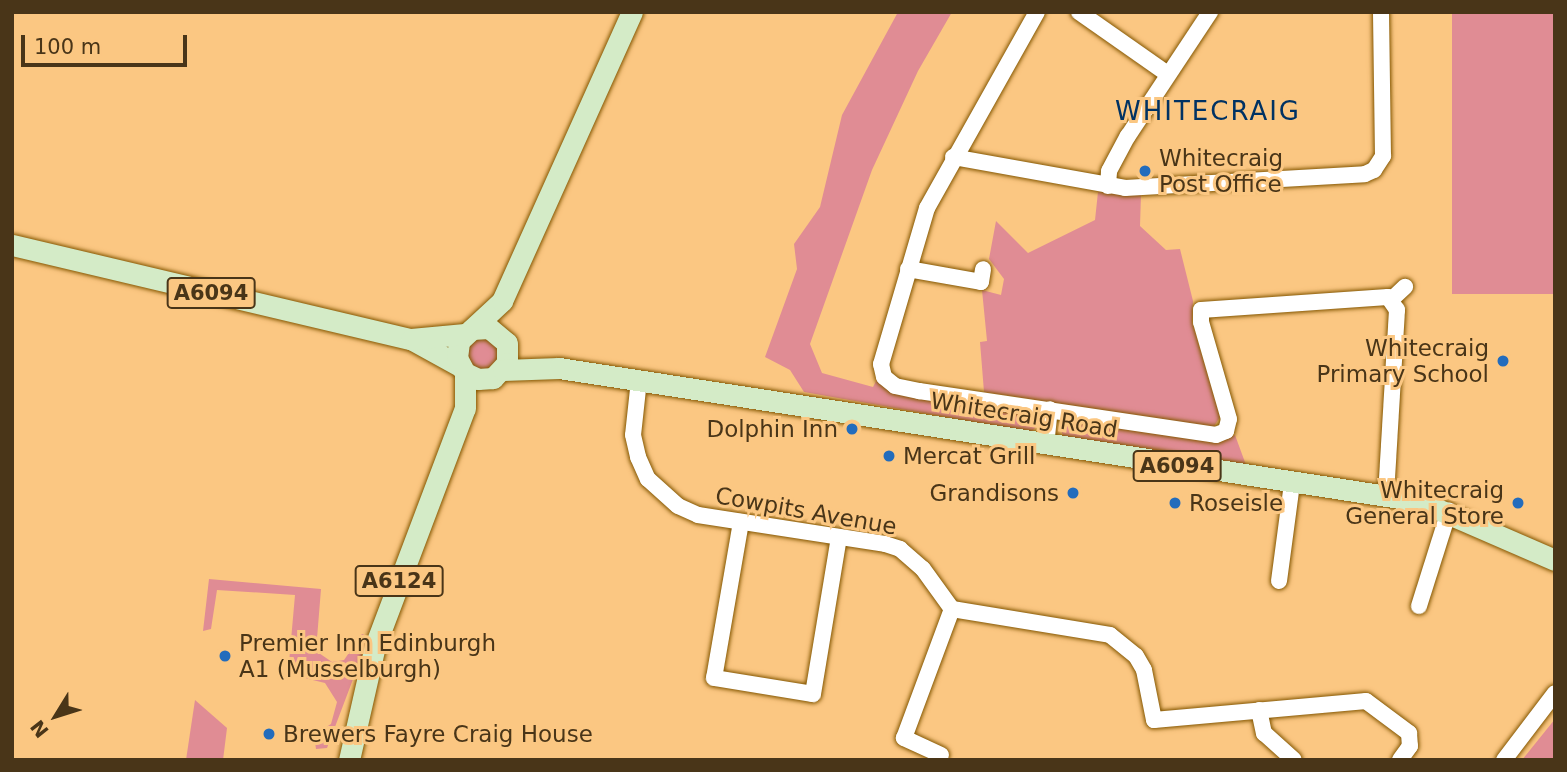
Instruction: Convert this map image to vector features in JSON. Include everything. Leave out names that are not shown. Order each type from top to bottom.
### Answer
[{"type":"main road","points":[[502,301],[509,357],[498,373],[478,379],[462,370],[457,349],[468,332],[502,301],[632,12]]},
{"type":"main road","name":"A6094","points":[[12,245],[411,339],[462,370]]},
{"type":"main road","points":[[468,332],[489,328],[505,340]]},
{"type":"main road","name":"A6094","points":[[411,339],[468,332]]},
{"type":"main road","name":"A6094","points":[[505,340],[559,368]]},
{"type":"main road","name":"A6094","points":[[498,373],[559,368],[639,380]]},
{"type":"main road","name":"A6124","points":[[462,370],[465,408]]},
{"type":"main road","name":"A6124","points":[[349,760],[374,646],[465,408],[498,373]]},
{"type":"main road","name":"Whitecraig Road","points":[[639,380],[1046,446],[1386,496],[1449,512],[1555,560]]},
{"type":"street","points":[[1037,12],[953,157],[927,208],[881,364],[889,383],[1222,434],[1229,419],[1201,322],[1201,310],[1369,296],[1392,299]]},
{"type":"street","points":[[1079,12],[1166,73]]},
{"type":"street","points":[[1108,186],[1114,160],[1166,73],[1210,12]]},
{"type":"street","points":[[953,157],[1108,186],[1139,188],[1374,170],[1383,156],[1381,12]]},
{"type":"street","points":[[908,269],[981,282],[984,269]]},
{"type":"street","points":[[1392,299],[1405,287]]},
{"type":"street","points":[[1386,496],[1397,310],[1392,299]]},
{"type":"street","name":"Cowpits Avenue","points":[[639,380],[633,435],[648,479],[678,506],[698,515],[900,549],[923,569],[951,609]]},
{"type":"street","points":[[1046,446],[1050,409]]},
{"type":"street","points":[[1279,581],[1292,483]]},
{"type":"street","points":[[1419,606],[1449,512]]},
{"type":"street","points":[[741,522],[714,678],[813,694],[839,537]]},
{"type":"street","points":[[942,755],[904,738],[951,609],[1110,635],[1136,656],[1144,670],[1154,720],[1259,709],[1372,703],[1409,733],[1410,746],[1400,760]]},
{"type":"street","points":[[1504,760],[1555,693]]},
{"type":"street","points":[[1259,709],[1264,733],[1294,760]]},
{"type":"shaded area","points":[[898,12],[952,12],[918,71],[872,170],[810,344],[822,373],[873,387],[877,379],[1033,414],[1037,426],[1031,432],[804,392],[790,370],[765,357],[797,269],[794,244],[820,207],[842,115]]},
{"type":"shaded area","points":[[1452,12],[1555,12],[1555,294],[1452,294]]},
{"type":"shaded area","points":[[1098,192],[1141,194],[1140,226],[1166,250],[1180,249],[1193,301],[1192,322],[1220,417],[1213,428],[984,392],[980,342],[987,341],[982,290],[1001,295],[1004,279],[989,259],[996,221],[1028,253],[1095,220]]},
{"type":"shaded area","points":[[476,336],[494,339],[501,356],[485,371],[469,365],[465,349]]},
{"type":"shaded area","points":[[1068,418],[1218,443],[1235,435],[1246,465],[1063,436],[1060,426]]},
{"type":"shaded area","points":[[209,579],[321,589],[316,651],[332,662],[344,660],[362,634],[369,637],[327,748],[316,749],[314,735],[331,724],[337,702],[325,683],[288,674],[295,595],[217,590],[211,629],[203,631]]},
{"type":"shaded area","points":[[195,700],[227,728],[223,760],[186,760]]},
{"type":"shaded area","points":[[1555,719],[1555,760],[1522,760]]},
{"type":"place","name":"Whitecraig Post Office","points":[[1145,171]]},
{"type":"place","name":"Whitecraig Primary School","points":[[1503,361]]},
{"type":"place","name":"Dolphin Inn","points":[[852,429]]},
{"type":"place","name":"Mercat Grill","points":[[889,456]]},
{"type":"place","name":"Grandisons","points":[[1073,493]]},
{"type":"place","name":"Roseisle","points":[[1175,503]]},
{"type":"place","name":"Whitecraig General Store","points":[[1518,503]]},
{"type":"place","name":"Premier Inn Edinburgh A1 (Musselburgh)","points":[[225,656]]},
{"type":"place","name":"Brewers Fayre Craig House","points":[[269,734]]},
{"type":"district","name":"WHITECRAIG","points":[[1208,112]]}]
